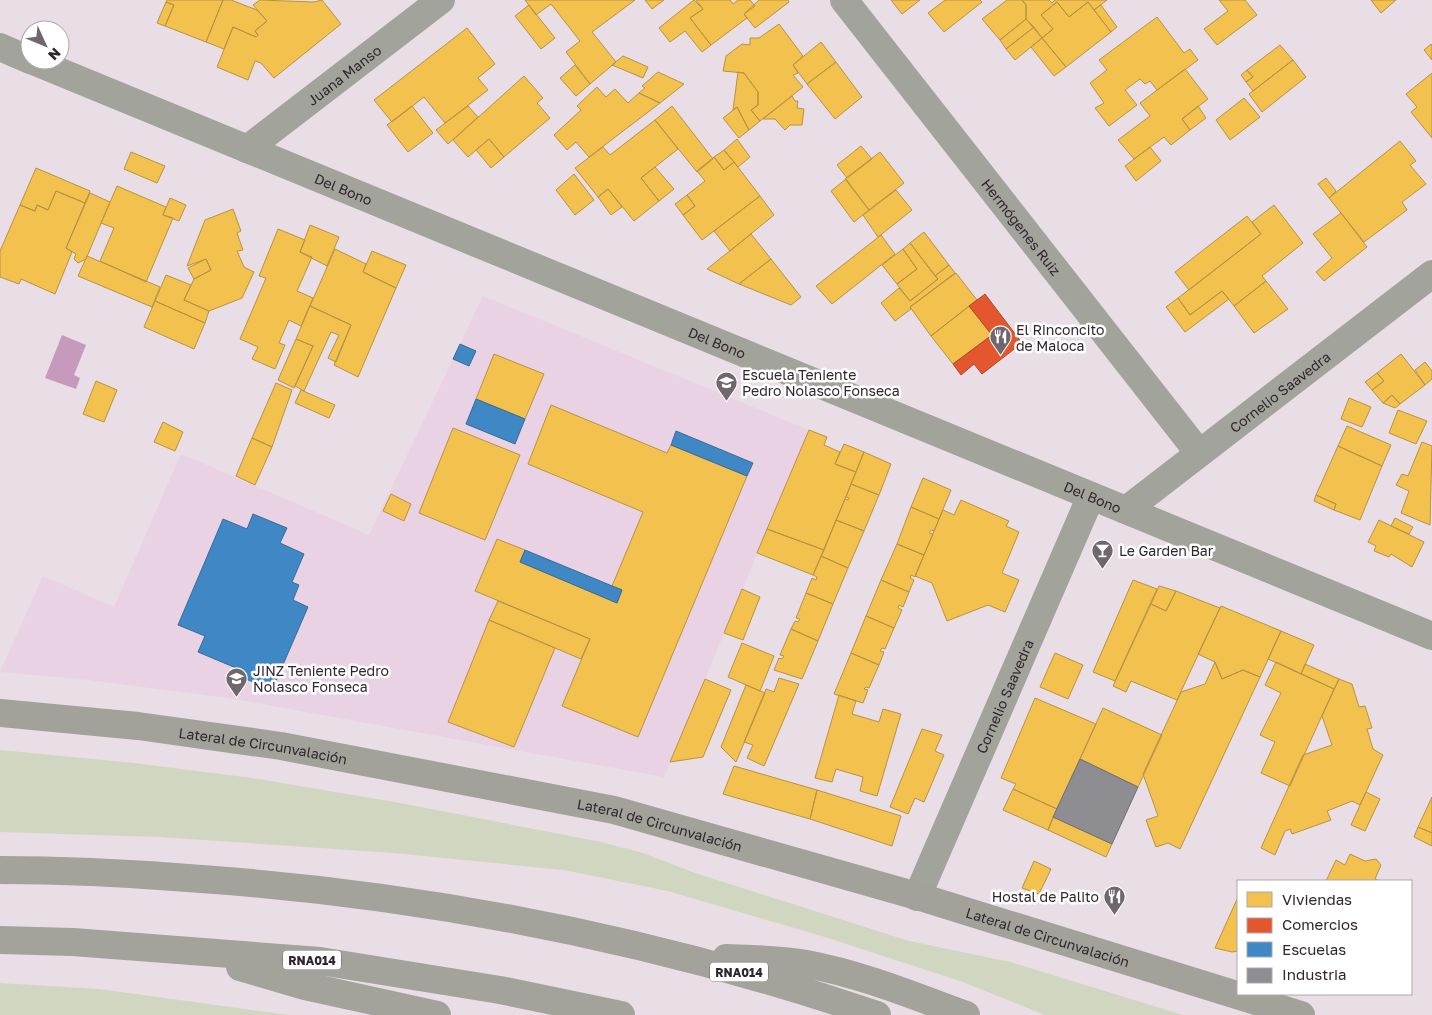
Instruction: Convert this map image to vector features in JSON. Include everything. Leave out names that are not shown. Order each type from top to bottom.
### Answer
[{"type":"highway","name":"RNA014","points":[[0,870],[135,874],[316,888],[418,901],[643,945],[692,958],[877,1015]]},
{"type":"highway","name":"RNA014","points":[[0,940],[320,961],[387,970],[500,990],[621,1015]]},
{"type":"highway","points":[[189,951],[306,986],[437,1015]]},
{"type":"highway","points":[[692,958],[763,959],[806,964],[856,976],[966,1015]]},
{"type":"street","name":"Juana Manso","points":[[247,149],[441,0]]},
{"type":"street","name":"Hermógenes Ruiz","points":[[844,0],[1199,453]]},
{"type":"street","name":"Del Bono","points":[[0,47],[20,56]]},
{"type":"street","name":"Del Bono","points":[[54,70],[1432,636]]},
{"type":"street","name":"Cornelio Saavedra","points":[[1126,510],[1432,274]]},
{"type":"street","name":"Cornelio Saavedra","points":[[917,896],[1091,496]]},
{"type":"street","name":"Lateral de Circunvalación","points":[[0,713],[138,726],[281,746],[576,802],[652,820],[917,896],[1301,1015]]},
{"type":"shaded area","points":[[483,296],[809,430],[664,777],[235,699],[89,680],[0,672],[43,576],[114,607],[181,454],[369,535]]},
{"type":"shaded area","points":[[62,335],[86,345],[74,375],[80,378],[76,389],[45,378]]},
{"type":"green space","points":[[0,750],[134,763],[252,778],[400,803],[601,842],[643,853],[695,873],[909,941],[1010,962],[1183,1015],[1045,1015],[963,982],[825,937],[668,891],[564,870],[394,853],[159,837],[0,832]]},
{"type":"green space","points":[[0,983],[99,989],[288,1015],[0,1015]]},
{"type":"building: Viviendas","points":[[167,0],[223,0],[206,42],[165,26],[174,5],[166,2]]},
{"type":"building: Viviendas","points":[[223,0],[231,0],[257,10],[267,21],[255,31],[258,35],[256,37],[233,27],[224,49],[206,42]]},
{"type":"building: Viviendas","points":[[260,0],[314,2],[322,0],[341,24],[274,78],[261,63],[255,61],[248,80],[217,67],[233,27],[256,37],[258,35],[255,31],[267,21],[253,5]]},
{"type":"building: Viviendas","points":[[525,0],[635,0],[592,32],[616,62],[590,84],[566,52],[580,41],[551,4],[536,15]]},
{"type":"building: Viviendas","points":[[645,0],[664,0],[652,9]]},
{"type":"building: Viviendas","points":[[694,0],[703,9],[690,18],[711,45],[702,52],[685,31],[670,42],[659,28]]},
{"type":"building: Viviendas","points":[[696,0],[730,0],[733,4],[738,0],[750,0],[755,6],[744,14],[747,18],[711,45],[690,18],[703,9]]},
{"type":"building: Viviendas","points":[[759,0],[788,0],[789,2],[755,28],[744,14]]},
{"type":"building: Viviendas","points":[[891,0],[920,0],[902,14]]},
{"type":"building: Viviendas","points":[[945,0],[980,0],[982,2],[944,32],[928,13]]},
{"type":"building: Viviendas","points":[[1007,0],[1022,0],[1026,5],[1026,19],[1000,40],[982,19]]},
{"type":"building: Viviendas","points":[[1022,0],[1049,0],[1052,3],[1055,0],[1107,0],[1094,10],[1088,2],[1069,17],[1057,2],[1041,15],[1053,29],[1042,38],[1026,19],[1026,5]]},
{"type":"building: Viviendas","points":[[1219,0],[1245,0],[1257,15],[1217,45],[1204,29],[1228,11]]},
{"type":"building: Viviendas","points":[[1371,0],[1396,0],[1381,13]]},
{"type":"building: Viviendas","points":[[166,2],[174,5],[165,26],[157,23]]},
{"type":"building: Viviendas","points":[[1057,2],[1069,17],[1088,2],[1111,32],[1066,67],[1042,38],[1053,29],[1041,15]]},
{"type":"building: Viviendas","points":[[529,5],[555,38],[541,49],[515,16]]},
{"type":"building: Viviendas","points":[[1101,5],[1117,27],[1111,32],[1094,10]]},
{"type":"building: Viviendas","points":[[1157,17],[1184,53],[1190,49],[1198,60],[1157,90],[1150,81],[1145,84],[1140,79],[1125,90],[1137,105],[1109,126],[1095,108],[1104,103],[1090,83],[1107,70],[1099,60]]},
{"type":"building: Viviendas","points":[[1026,19],[1034,27],[1006,49],[1000,40]]},
{"type":"building: Viviendas","points":[[779,24],[803,56],[793,65],[798,73],[793,75],[803,87],[760,121],[751,110],[758,105],[758,92],[744,73],[723,71],[726,56],[742,44],[750,45],[750,38],[759,38]]},
{"type":"building: Viviendas","points":[[1034,27],[1042,38],[1015,60],[1006,49]]},
{"type":"building: Viviendas","points":[[467,28],[495,64],[478,78],[488,90],[445,123],[424,97],[392,122],[374,100]]},
{"type":"building: Viviendas","points":[[1042,38],[1066,67],[1054,76],[1031,47]]},
{"type":"building: Viviendas","points":[[821,42],[836,62],[807,84],[793,65]]},
{"type":"building: Viviendas","points":[[1431,44],[1432,46],[1432,60],[1424,50]]},
{"type":"building: Viviendas","points":[[1280,45],[1293,60],[1253,91],[1246,82],[1253,77],[1247,70]]},
{"type":"building: Viviendas","points":[[623,56],[648,67],[643,78],[612,65]]},
{"type":"building: Viviendas","points":[[1293,60],[1306,77],[1262,112],[1249,94]]},
{"type":"building: Viviendas","points":[[836,62],[862,97],[835,119],[807,84]]},
{"type":"building: Viviendas","points":[[575,65],[590,84],[576,96],[560,78]]},
{"type":"building: Viviendas","points":[[1185,69],[1208,99],[1182,119],[1190,130],[1171,145],[1164,137],[1134,159],[1118,140],[1150,116],[1140,103]]},
{"type":"building: Viviendas","points":[[1247,70],[1253,77],[1246,82],[1241,75]]},
{"type":"building: Viviendas","points":[[658,72],[684,84],[660,103],[639,93],[645,88],[642,86]]},
{"type":"building: Viviendas","points":[[738,72],[744,73],[758,92],[758,105],[751,110],[760,121],[749,130],[737,107],[733,110]]},
{"type":"building: Viviendas","points":[[1432,73],[1432,138],[1411,112],[1417,107],[1406,94]]},
{"type":"building: Viviendas","points":[[524,76],[543,98],[537,103],[550,118],[504,157],[489,139],[468,157],[453,140]]},
{"type":"building: Viviendas","points":[[597,87],[606,97],[615,89],[628,103],[639,93],[660,103],[589,157],[576,142],[567,150],[554,135],[581,110],[577,106]]},
{"type":"building: Viviendas","points":[[792,96],[795,101],[798,101],[797,108],[804,109],[802,125],[790,125],[785,130],[775,119],[763,119]]},
{"type":"building: Viviendas","points":[[1244,98],[1260,117],[1230,140],[1216,120]]},
{"type":"building: Viviendas","points":[[412,106],[433,133],[408,152],[387,125]]},
{"type":"building: Viviendas","points":[[468,106],[478,117],[448,144],[436,130]]},
{"type":"building: Viviendas","points":[[672,106],[713,159],[697,172],[655,120]]},
{"type":"building: Viviendas","points":[[1198,106],[1206,118],[1190,130],[1182,119]]},
{"type":"building: Viviendas","points":[[737,107],[749,130],[739,138],[723,118]]},
{"type":"building: Viviendas","points":[[655,120],[678,149],[641,178],[659,201],[634,221],[608,189],[598,197],[575,168],[603,147],[610,155]]},
{"type":"building: Viviendas","points":[[489,139],[504,157],[491,168],[476,150]]},
{"type":"building: Viviendas","points":[[737,139],[750,157],[738,167],[724,150]]},
{"type":"building: Viviendas","points":[[1400,141],[1416,161],[1410,165],[1426,184],[1402,202],[1407,210],[1364,242],[1329,198]]},
{"type":"building: Viviendas","points":[[861,146],[872,159],[847,178],[837,165]]},
{"type":"building: Viviendas","points":[[1150,147],[1161,161],[1136,181],[1125,166]]},
{"type":"building: Viviendas","points":[[724,150],[734,162],[724,170],[714,157]]},
{"type":"building: Viviendas","points":[[131,152],[165,166],[157,183],[124,169]]},
{"type":"building: Viviendas","points":[[880,152],[904,183],[869,210],[845,179]]},
{"type":"building: Viviendas","points":[[714,157],[724,170],[734,162],[760,196],[702,240],[683,215],[695,206],[687,195],[705,181],[697,171]]},
{"type":"building: Viviendas","points":[[655,167],[674,189],[659,201],[641,178]]},
{"type":"building: Viviendas","points":[[36,168],[90,191],[85,203],[56,191],[48,210],[37,205],[35,211],[20,205]]},
{"type":"building: Viviendas","points":[[574,174],[594,200],[575,215],[556,190]]},
{"type":"building: Viviendas","points":[[1326,178],[1336,191],[1329,198],[1318,184]]},
{"type":"building: Viviendas","points":[[846,179],[869,210],[854,222],[831,191]]},
{"type":"building: Viviendas","points":[[117,186],[166,207],[163,215],[173,218],[146,282],[100,261],[114,228],[101,223]]},
{"type":"building: Viviendas","points":[[608,189],[622,207],[611,215],[598,197]]},
{"type":"building: Viviendas","points":[[896,190],[912,210],[878,237],[863,215]]},
{"type":"building: Viviendas","points":[[56,191],[85,203],[66,248],[72,252],[55,294],[21,279],[19,284],[0,277],[0,251],[20,205],[35,211],[37,205],[48,210]]},
{"type":"building: Viviendas","points":[[90,193],[110,202],[86,259],[78,263],[74,259],[76,254],[66,248]]},
{"type":"building: Viviendas","points":[[687,195],[695,206],[683,215],[675,204]]},
{"type":"building: Viviendas","points":[[760,196],[774,215],[730,251],[714,231]]},
{"type":"building: Viviendas","points":[[170,198],[186,205],[179,221],[163,215]]},
{"type":"building: Viviendas","points":[[1274,205],[1303,243],[1262,276],[1266,281],[1234,306],[1222,291],[1190,315],[1178,298],[1261,234],[1252,222]]},
{"type":"building: Viviendas","points":[[233,209],[241,231],[237,233],[243,250],[237,251],[244,267],[254,272],[242,298],[209,311],[184,300],[194,279],[211,270],[206,259],[187,266],[205,220]]},
{"type":"building: Viviendas","points":[[1341,213],[1367,247],[1324,281],[1316,272],[1332,258],[1313,234]]},
{"type":"building: Viviendas","points":[[1247,216],[1261,234],[1189,290],[1175,272]]},
{"type":"building: Viviendas","points":[[310,225],[339,237],[327,266],[300,252]]},
{"type":"building: Viviendas","points":[[278,229],[305,240],[300,252],[312,257],[297,291],[313,298],[301,326],[289,320],[279,343],[285,345],[275,369],[252,359],[258,347],[240,339],[266,278],[259,276]]},
{"type":"building: Viviendas","points":[[924,232],[949,265],[935,276],[910,243]]},
{"type":"building: Viviendas","points":[[751,234],[771,259],[739,284],[707,269]]},
{"type":"building: Viviendas","points":[[881,235],[895,254],[832,304],[816,286]]},
{"type":"building: Viviendas","points":[[910,243],[938,279],[910,301],[897,284],[917,269],[903,249]]},
{"type":"building: Viviendas","points":[[335,249],[366,264],[363,272],[396,288],[358,377],[334,365],[351,325],[310,306]]},
{"type":"building: Viviendas","points":[[903,249],[917,269],[897,284],[882,265]]},
{"type":"building: Viviendas","points":[[372,251],[406,265],[396,288],[363,272]]},
{"type":"building: Viviendas","points":[[87,256],[160,287],[152,307],[78,276]]},
{"type":"building: Viviendas","points":[[206,259],[211,270],[194,279],[188,268]]},
{"type":"building: Viviendas","points":[[771,259],[801,297],[791,305],[739,284]]},
{"type":"building: Viviendas","points":[[949,265],[955,273],[910,307],[911,309],[895,321],[881,303],[899,288],[910,301],[938,279],[935,276]]},
{"type":"building: Viviendas","points":[[956,273],[977,300],[931,336],[910,307]]},
{"type":"building: Viviendas","points":[[166,275],[191,285],[184,300],[209,311],[205,323],[155,301]]},
{"type":"building: Viviendas","points":[[1266,281],[1288,309],[1254,333],[1234,306]]},
{"type":"building: Viviendas","points":[[1222,291],[1229,299],[1185,332],[1166,307],[1178,298],[1190,315]]},
{"type":"building: Viviendas","points":[[155,301],[205,323],[194,349],[144,327]]},
{"type":"building: Viviendas","points":[[310,306],[351,325],[336,362],[328,358],[339,335],[331,332],[304,391],[295,386],[313,346],[296,339]]},
{"type":"building: Viviendas","points":[[969,306],[992,335],[953,364],[931,336]]},
{"type":"building: Viviendas","points":[[296,339],[313,346],[294,388],[278,380]]},
{"type":"building: Viviendas","points":[[494,354],[544,374],[525,419],[476,399]]},
{"type":"building: Viviendas","points":[[1401,354],[1425,385],[1400,404],[1392,395],[1383,403],[1372,390],[1384,381],[1377,373]]},
{"type":"building: Viviendas","points":[[1425,362],[1432,371],[1432,379],[1425,385],[1415,370]]},
{"type":"building: Viviendas","points":[[1377,373],[1384,381],[1372,390],[1365,382]]},
{"type":"building: Viviendas","points":[[96,381],[117,390],[104,422],[83,414]]},
{"type":"building: Viviendas","points":[[276,383],[292,390],[272,447],[252,438]]},
{"type":"building: Viviendas","points":[[301,390],[335,405],[329,418],[295,403]]},
{"type":"building: Viviendas","points":[[1392,395],[1400,404],[1395,408],[1383,403]]},
{"type":"building: Viviendas","points":[[1349,398],[1371,407],[1362,427],[1341,419]]},
{"type":"building: Viviendas","points":[[551,405],[667,453],[671,445],[747,476],[638,737],[562,706],[590,639],[475,591],[497,539],[525,550],[520,562],[617,603],[622,590],[612,586],[643,512],[528,464]]},
{"type":"building: Viviendas","points":[[1398,410],[1427,421],[1416,444],[1389,433]]},
{"type":"building: Viviendas","points":[[163,422],[183,432],[175,451],[154,442]]},
{"type":"building: Viviendas","points":[[1347,426],[1391,445],[1382,466],[1338,446]]},
{"type":"building: Viviendas","points":[[453,428],[520,455],[485,540],[419,513]]},
{"type":"building: Viviendas","points":[[809,430],[827,437],[824,445],[840,452],[835,464],[856,472],[824,550],[767,529]]},
{"type":"building: Viviendas","points":[[252,438],[272,447],[255,485],[236,476]]},
{"type":"building: Viviendas","points":[[1422,442],[1432,446],[1430,525],[1401,513],[1409,491],[1396,485],[1402,474],[1408,476]]},
{"type":"building: Viviendas","points":[[844,444],[864,452],[856,472],[835,464]]},
{"type":"building: Viviendas","points":[[1338,446],[1382,466],[1360,520],[1334,510],[1336,504],[1316,495]]},
{"type":"building: Viviendas","points":[[864,452],[891,464],[879,495],[851,484]]},
{"type":"building: Viviendas","points":[[923,478],[951,490],[939,519],[911,507]]},
{"type":"building: Viviendas","points":[[851,484],[879,495],[864,531],[836,520],[845,499],[848,500],[849,498],[846,497]]},
{"type":"building: Viviendas","points":[[391,494],[411,504],[404,521],[383,511]]},
{"type":"building: Viviendas","points":[[1316,495],[1336,504],[1334,510],[1314,501]]},
{"type":"building: Viviendas","points":[[961,500],[1009,521],[1006,526],[1019,532],[1002,573],[1019,580],[1005,612],[988,605],[947,621],[932,583],[915,576],[943,510],[954,515]]},
{"type":"building: Viviendas","points":[[911,507],[939,519],[934,531],[931,530],[929,533],[933,534],[924,555],[897,544]]},
{"type":"building: Viviendas","points":[[1395,518],[1413,527],[1409,534],[1391,526]]},
{"type":"building: Viviendas","points":[[836,520],[864,531],[848,568],[821,556]]},
{"type":"building: Viviendas","points":[[1379,520],[1424,542],[1412,567],[1391,554],[1389,557],[1374,551],[1376,546],[1368,542]]},
{"type":"building: Viviendas","points":[[767,529],[824,550],[813,575],[757,553]]},
{"type":"building: Viviendas","points":[[897,544],[924,555],[915,577],[911,575],[910,578],[914,580],[909,592],[881,580]]},
{"type":"building: Viviendas","points":[[821,556],[848,568],[833,604],[806,593],[812,578],[816,580],[817,577],[813,575]]},
{"type":"building: Viviendas","points":[[881,580],[909,592],[903,607],[899,605],[898,608],[902,610],[894,628],[866,616]]},
{"type":"building: Viviendas","points":[[1133,580],[1157,589],[1115,681],[1093,672]]},
{"type":"building: Viviendas","points":[[1159,586],[1176,591],[1166,611],[1151,604]]},
{"type":"building: Viviendas","points":[[742,589],[760,597],[743,640],[724,633]]},
{"type":"building: Viviendas","points":[[1176,591],[1220,608],[1177,700],[1131,681],[1126,692],[1113,686],[1151,604],[1166,611]]},
{"type":"building: Viviendas","points":[[806,593],[833,604],[818,641],[791,629],[795,621],[798,622],[800,619],[796,618]]},
{"type":"building: Viviendas","points":[[498,601],[590,639],[581,659],[489,620]]},
{"type":"building: Viviendas","points":[[1221,606],[1281,631],[1260,677],[1243,670],[1222,679],[1215,662],[1198,654]]},
{"type":"building: Viviendas","points":[[866,616],[894,628],[885,649],[882,648],[880,651],[884,652],[879,665],[851,653]]},
{"type":"building: Viviendas","points":[[489,620],[555,648],[514,747],[448,722]]},
{"type":"building: Viviendas","points":[[791,629],[818,641],[802,679],[774,670],[779,658],[782,659],[784,656],[780,655]]},
{"type":"building: Viviendas","points":[[1281,631],[1314,645],[1301,674],[1268,659]]},
{"type":"building: Viviendas","points":[[742,643],[774,656],[760,691],[728,677]]},
{"type":"building: Viviendas","points":[[851,653],[879,665],[869,688],[866,687],[864,689],[868,690],[863,703],[834,694]]},
{"type":"building: Viviendas","points":[[1055,653],[1083,665],[1068,699],[1040,687]]},
{"type":"building: Viviendas","points":[[1215,662],[1222,679],[1243,670],[1260,677],[1180,849],[1168,843],[1156,847],[1146,820],[1158,816],[1143,774],[1181,692],[1205,684]]},
{"type":"building: Viviendas","points":[[1276,662],[1334,689],[1290,786],[1261,773],[1275,742],[1260,735],[1281,693],[1265,685]]},
{"type":"building: Viviendas","points":[[1305,664],[1339,679],[1334,689],[1301,674]]},
{"type":"building: Viviendas","points":[[779,678],[799,684],[764,766],[747,758],[753,745],[744,742],[766,689],[774,692]]},
{"type":"building: Viviendas","points":[[705,679],[731,690],[703,757],[670,762]]},
{"type":"building: Viviendas","points":[[1339,679],[1352,684],[1359,707],[1365,706],[1372,728],[1367,729],[1373,749],[1383,755],[1360,805],[1352,801],[1327,811],[1331,820],[1292,834],[1290,829],[1285,831],[1275,855],[1261,848],[1303,755],[1332,745],[1322,716]]},
{"type":"building: Viviendas","points":[[746,685],[765,693],[736,762],[721,747]]},
{"type":"building: Viviendas","points":[[839,695],[856,701],[852,714],[879,722],[883,709],[901,714],[877,796],[860,791],[863,777],[836,769],[832,782],[815,778]]},
{"type":"building: Viviendas","points":[[1035,698],[1096,724],[1057,809],[1013,789],[1016,784],[1001,778]]},
{"type":"building: Viviendas","points":[[1103,708],[1162,735],[1138,787],[1080,759]]},
{"type":"building: Viviendas","points":[[922,729],[942,735],[935,751],[944,755],[924,802],[915,798],[908,814],[890,807]]},
{"type":"building: Viviendas","points":[[734,766],[817,790],[810,819],[723,794]]},
{"type":"building: Viviendas","points":[[1013,789],[1057,809],[1048,830],[1003,810]]},
{"type":"building: Viviendas","points":[[817,790],[901,816],[892,846],[810,819]]},
{"type":"building: Viviendas","points":[[1366,792],[1380,799],[1365,831],[1351,825]]},
{"type":"building: Viviendas","points":[[1432,797],[1432,833],[1418,827]]},
{"type":"building: Viviendas","points":[[1053,817],[1112,844],[1106,857],[1048,830]]},
{"type":"building: Viviendas","points":[[1418,827],[1432,833],[1432,846],[1414,837]]},
{"type":"building: Viviendas","points":[[1350,854],[1365,861],[1376,859],[1381,865],[1375,879],[1378,880],[1326,880],[1336,860],[1345,865]]},
{"type":"building: Viviendas","points":[[1034,861],[1051,869],[1039,894],[1022,888]]},
{"type":"building: Viviendas","points":[[1237,899],[1237,951],[1232,952],[1215,948]]},
{"type":"building: Comercios","points":[[985,294],[1022,343],[982,374],[974,364],[961,375],[953,364],[992,335],[969,306]]},
{"type":"building: Escuelas","points":[[460,344],[476,351],[469,366],[453,359]]},
{"type":"building: Escuelas","points":[[476,399],[525,419],[515,444],[466,424]]},
{"type":"building: Escuelas","points":[[676,431],[753,463],[747,476],[671,445]]},
{"type":"building: Escuelas","points":[[253,514],[287,528],[280,543],[304,554],[292,582],[299,585],[293,600],[308,607],[272,690],[234,674],[236,668],[198,652],[205,636],[178,625],[223,519],[247,529]]},
{"type":"building: Escuelas","points":[[525,550],[622,590],[617,603],[520,562]]},
{"type":"building: Industria","points":[[1080,759],[1138,787],[1112,844],[1053,817]]},
{"type":"place","name":"El Rinconcito de Maloca","points":[[1000,356]]},
{"type":"place","name":"Escuela Teniente Pedro Nolasco Fonseca","points":[[726,401]]},
{"type":"place","name":"Le Garden Bar","points":[[1103,569]]},
{"type":"place","name":"JINZ Teniente Pedro Nolasco Fonseca","points":[[237,697]]},
{"type":"place","name":"Hostal de Palito","points":[[1115,915]]}]
